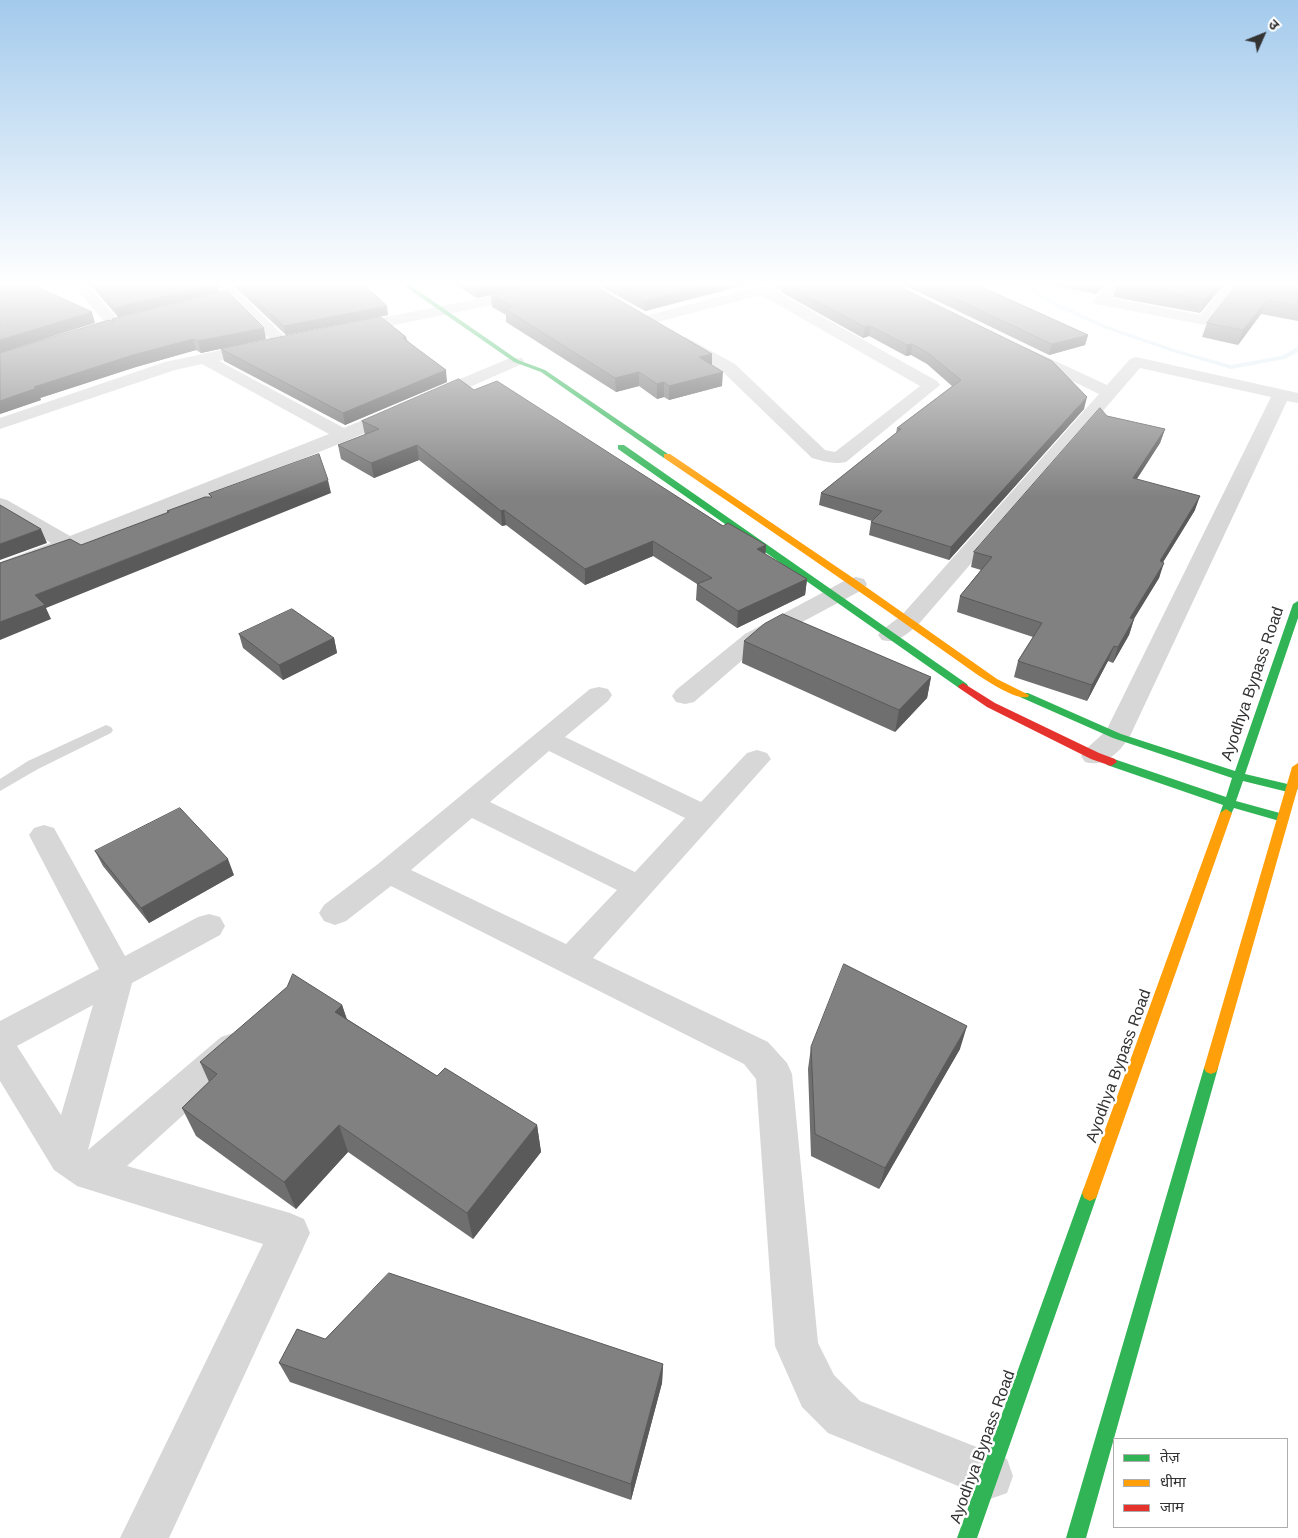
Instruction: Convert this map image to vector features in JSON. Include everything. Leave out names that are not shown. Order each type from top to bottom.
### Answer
[{"type":"street","points":[[0,424],[170,366],[223,355]]},
{"type":"street","points":[[500,355],[517,368]]},
{"type":"street","points":[[706,355],[729,368],[818,454],[839,458],[931,385],[878,355]]},
{"type":"street","points":[[1031,355],[1110,394]]},
{"type":"street","points":[[204,359],[344,435]]},
{"type":"street","points":[[890,635],[909,621],[1110,394],[1136,362],[1290,397],[1117,736],[1095,756]]},
{"type":"street","points":[[0,570],[69,545],[517,368],[543,371],[856,584],[993,681],[1117,736],[1239,776],[1292,789]]},
{"type":"street","points":[[608,438],[991,705],[1095,756],[1230,803],[1284,818]]},
{"type":"street","points":[[0,504],[69,545]]},
{"type":"street","points":[[685,696],[753,639],[856,584]]},
{"type":"street","name":"Ayodhya Bypass Road","points":[[967,1538],[1230,803],[1298,604]]},
{"type":"street","points":[[336,913],[389,872],[599,695]]},
{"type":"street","points":[[547,739],[705,816]]},
{"type":"street","points":[[570,961],[757,759]]},
{"type":"street","points":[[1076,1538],[1298,767]]},
{"type":"street","points":[[469,804],[640,886]]},
{"type":"street","points":[[44,835],[118,974],[79,1165]]},
{"type":"street","points":[[389,872],[756,1053],[774,1074],[797,1346],[818,1391],[844,1417],[990,1476]]},
{"type":"street","points":[[0,1038],[209,926]]},
{"type":"street","points":[[79,1165],[254,1030]]},
{"type":"street","points":[[0,1050],[79,1165],[290,1233],[144,1538]]},
{"type":"street","points":[[954,1538],[973,1523]]},
{"type":"lane","points":[[0,786],[33,765],[106,730]]},
{"type":"building","points":[[0,355],[134,355],[34,387],[37,388],[0,401]]},
{"type":"building","points":[[232,355],[426,355],[446,370],[343,413]]},
{"type":"building","points":[[578,355],[709,355],[699,357],[723,372],[669,386],[664,382],[657,384],[639,372],[615,378]]},
{"type":"building","points":[[930,355],[1039,355],[1052,361],[1087,397],[951,547],[871,522],[882,511],[821,493],[901,429],[897,428],[961,380]]},
{"type":"building","points":[[459,379],[474,390],[497,381],[723,526],[728,523],[766,545],[757,549],[807,579],[738,611],[697,584],[712,578],[653,541],[585,569],[504,510],[501,511],[417,445],[371,463],[338,445],[379,429],[362,421]]},
{"type":"building","points":[[1100,408],[1107,416],[1165,429],[1133,478],[1200,496],[1160,561],[1164,563],[1130,618],[1134,619],[1118,647],[1114,646],[1092,685],[1018,661],[1042,623],[960,596],[992,557],[974,552]]},
{"type":"building","points":[[319,454],[328,480],[35,595],[45,605],[0,622],[0,563],[70,539],[81,545],[205,497],[212,497],[209,494]]},
{"type":"building","points":[[0,505],[41,529],[0,544]]},
{"type":"building","points":[[292,609],[334,638],[279,665],[239,634]]},
{"type":"building","points":[[783,614],[931,677],[899,710],[744,641],[764,624]]},
{"type":"building","points":[[180,808],[228,859],[141,908],[95,851]]},
{"type":"building","points":[[844,964],[967,1026],[885,1168],[815,1134],[811,1047]]},
{"type":"building","points":[[293,974],[342,1005],[335,1012],[437,1076],[445,1068],[537,1125],[467,1213],[339,1125],[284,1182],[182,1108],[217,1074],[200,1062],[287,987]]},
{"type":"building","points":[[389,1273],[663,1364],[631,1484],[279,1363],[297,1329],[325,1339]]},
{"type":"waterway","points":[[1188,355],[1231,367],[1283,358],[1288,355]]},
{"type":"traffic: fast","points":[[507,355],[516,361],[543,371],[667,456]]},
{"type":"traffic: fast","points":[[621,447],[963,686]]},
{"type":"traffic: fast","points":[[1226,813],[1298,604]]},
{"type":"traffic: fast","points":[[1024,695],[1117,736],[1239,776],[1292,789]]},
{"type":"traffic: fast","points":[[1111,762],[1230,803],[1283,818]]},
{"type":"traffic: fast","points":[[1076,1538],[1211,1068]]},
{"type":"traffic: fast","points":[[967,1538],[1090,1193]]},
{"type":"traffic: slow","points":[[667,456],[856,584],[993,681],[1024,695]]},
{"type":"traffic: slow","points":[[1211,1068],[1298,767]]},
{"type":"traffic: slow","points":[[1090,1193],[1226,813]]},
{"type":"traffic: jam","points":[[963,686],[991,705],[1111,762]]}]
